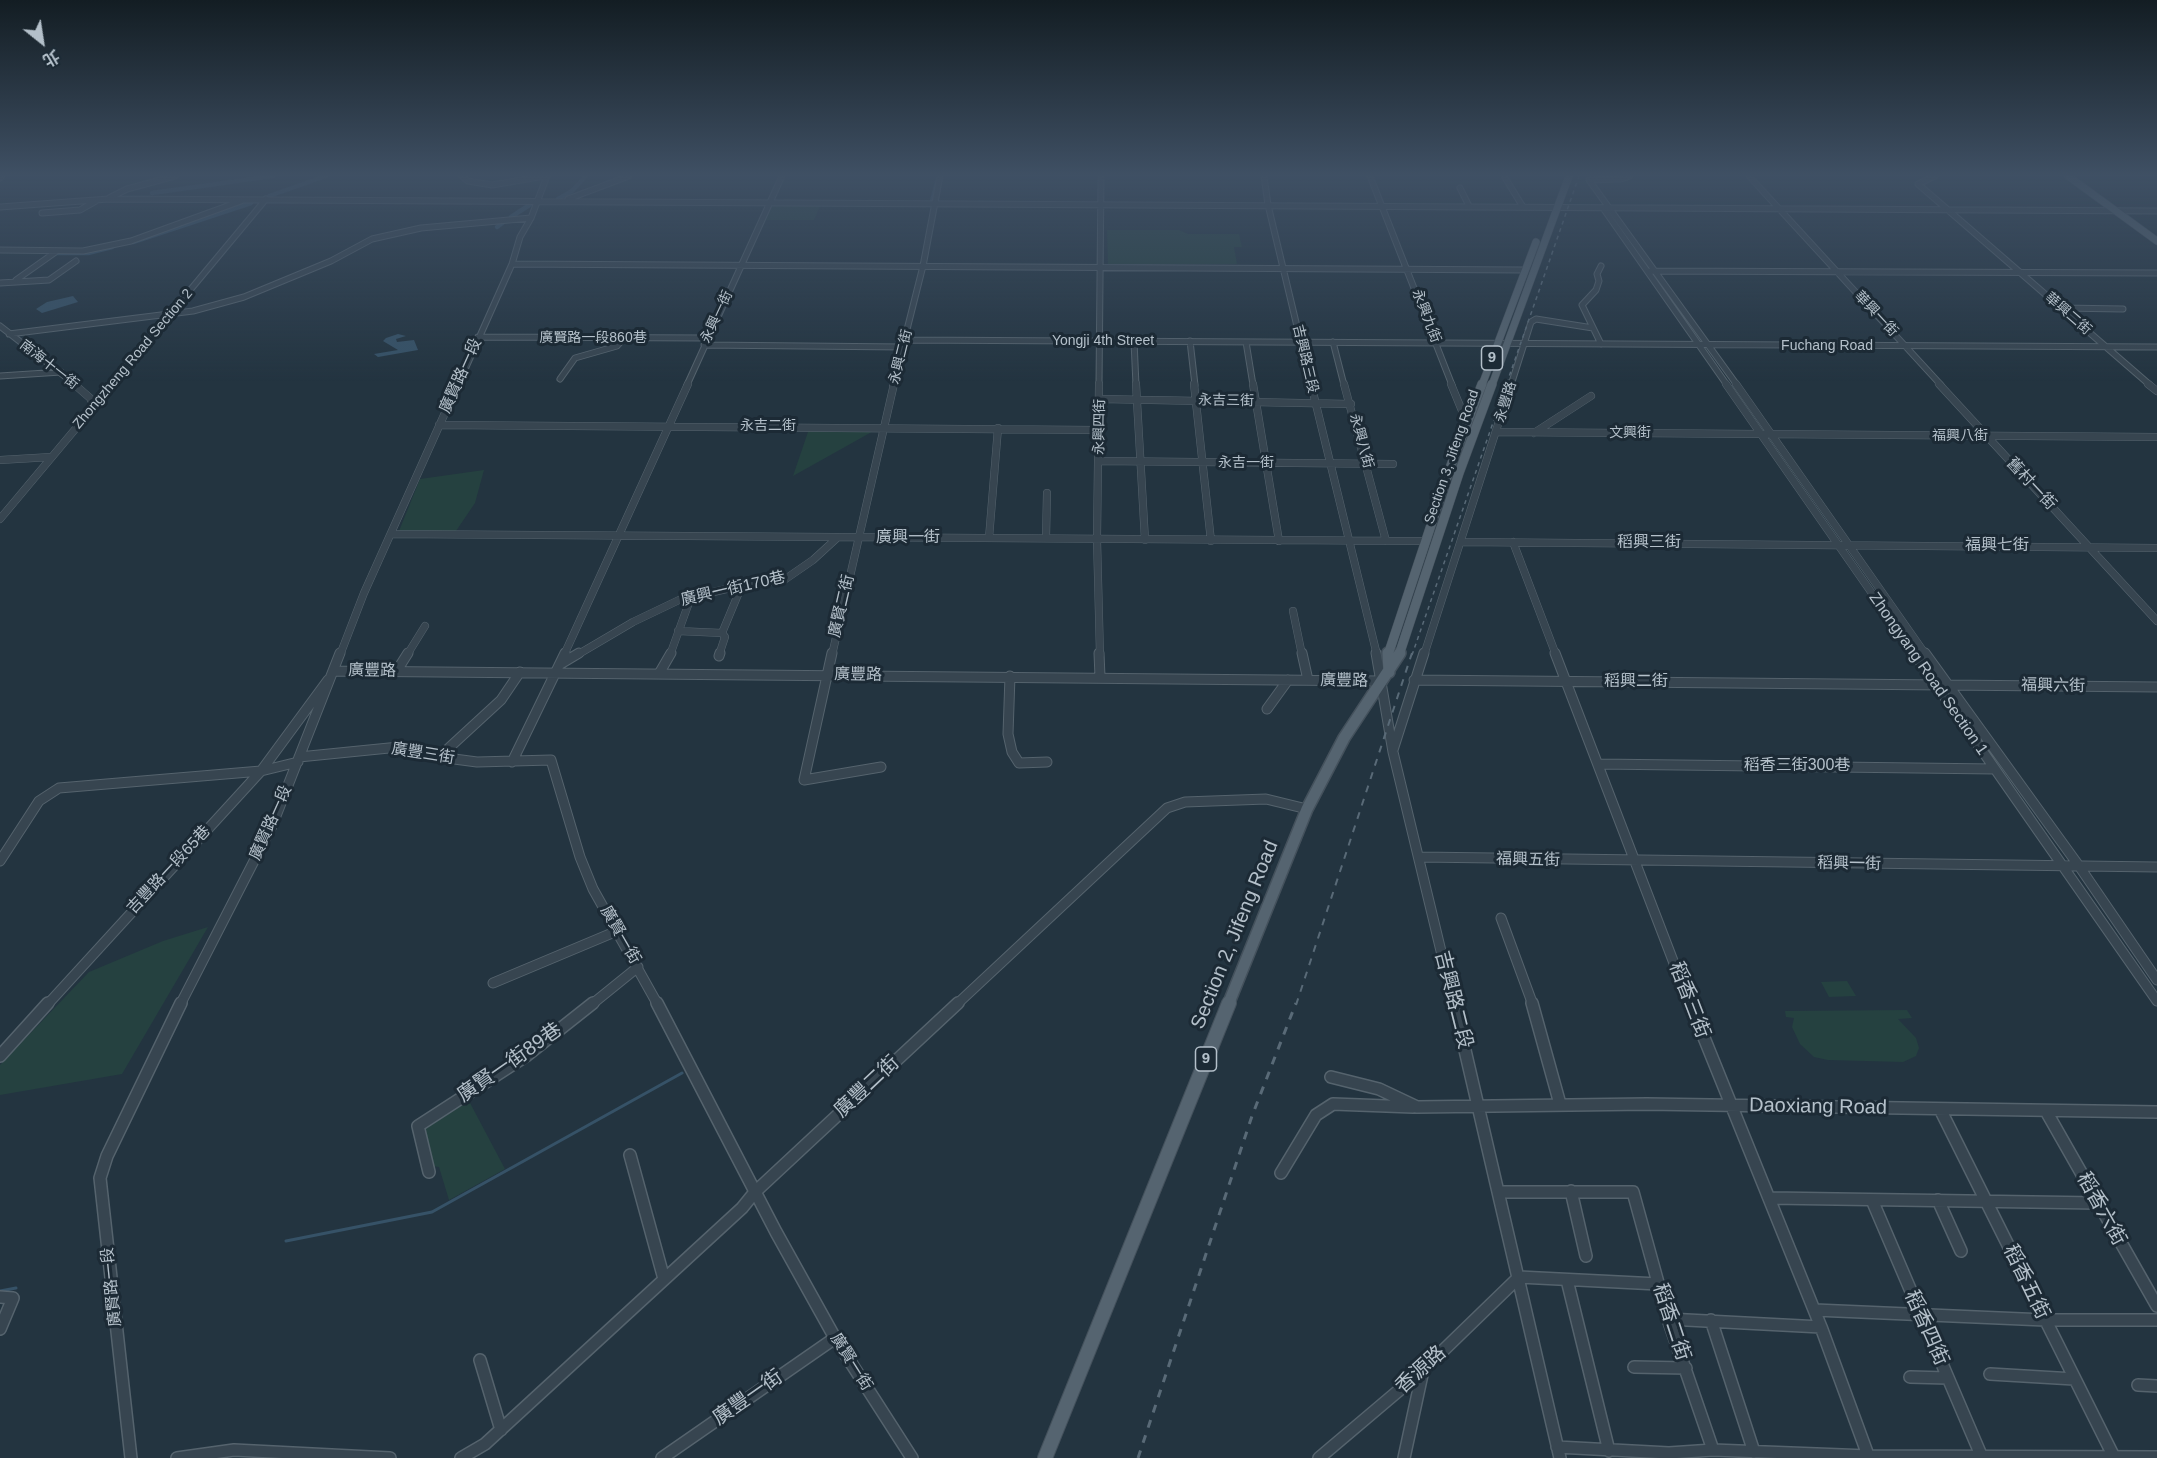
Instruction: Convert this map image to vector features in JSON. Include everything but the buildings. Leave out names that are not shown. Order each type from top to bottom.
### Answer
[{"type":"main road","name":"Section 3, Jifeng Road","points":[[1425,541],[1497,343],[1537,244]]},
{"type":"main road","name":"Section 3, Jifeng Road","points":[[1437,545],[1459,473],[1507,345],[1541,244]]},
{"type":"main road","name":"Section 2, Jifeng Road","points":[[1386,677],[1388,654],[1425,541]]},
{"type":"main road","name":"Section 2, Jifeng Road","points":[[1045,1458],[1306,809],[1344,738],[1398,656],[1437,545]]},
{"type":"street","points":[[0,250],[83,251],[116,244]]},
{"type":"street","name":"Zhongzheng Road Section 2","points":[[0,518],[229,244]]},
{"type":"street","points":[[9,334],[171,314],[244,297],[331,261],[363,244]]},
{"type":"street","name":"廣賢路一段","points":[[131,1458],[100,1178],[107,1156],[199,966],[260,853],[391,534],[512,264],[518,244]]},
{"type":"street","name":"永興一街","points":[[668,426],[750,244]]},
{"type":"street","name":"永興二街","points":[[858,538],[927,244]]},
{"type":"street","name":"永興四街","points":[[1100,677],[1097,540],[1098,430],[1101,399],[1101,244]]},
{"type":"street","name":"吉興路三段","points":[[1277,244],[1348,541]]},
{"type":"street","name":"永興九街","points":[[1397,244],[1467,423]]},
{"type":"street","points":[[1627,244],[1705,346]]},
{"type":"street","points":[[1635,244],[1705,346]]},
{"type":"street","name":"華興一街","points":[[1811,244],[1906,346]]},
{"type":"street","name":"華興二街","points":[[1987,244],[2157,391]]},
{"type":"street","points":[[16,280],[57,251]]},
{"type":"street","points":[[0,283],[16,280],[49,280],[76,261]]},
{"type":"street","points":[[512,264],[1525,270]]},
{"type":"street","points":[[1601,266],[1597,274],[1599,281],[1596,290],[1582,305],[1602,344]]},
{"type":"street","points":[[1646,271],[2157,273]]},
{"type":"street","points":[[2062,308],[2123,309]]},
{"type":"street","name":"永豐路","points":[[1414,680],[1497,432],[1531,322],[1536,319],[1593,328]]},
{"type":"street","name":"南海十一街","points":[[0,326],[61,372],[90,398],[94,406]]},
{"type":"street","name":"廣賢路一段860巷","points":[[478,337],[708,338]]},
{"type":"street","points":[[560,379],[575,358],[617,346],[624,338]]},
{"type":"street","name":"Yongji 4th Street","points":[[704,345],[1100,341],[1436,343]]},
{"type":"street","points":[[1134,341],[1145,540]]},
{"type":"street","points":[[1190,341],[1211,541]]},
{"type":"street","points":[[1246,342],[1279,541]]},
{"type":"street","name":"永興八街","points":[[1333,342],[1367,461],[1386,541]]},
{"type":"street","name":"Fuchang Road","points":[[1436,343],[2157,347]]},
{"type":"street","name":"Zhongyang Road Section 1","points":[[1705,346],[2079,866],[2157,980]]},
{"type":"street","name":"舊村一街","points":[[1906,346],[2157,621]]},
{"type":"street","points":[[0,376],[61,372]]},
{"type":"street","points":[[1534,433],[1591,396]]},
{"type":"street","name":"永吉三街","points":[[1101,399],[1351,404]]},
{"type":"street","name":"永吉二街","points":[[439,425],[1098,430]]},
{"type":"street","points":[[512,762],[668,426]]},
{"type":"street","points":[[989,538],[998,428]]},
{"type":"street","name":"文興街","points":[[1497,432],[1767,435]]},
{"type":"street","name":"Zhongyang Road Section 1","points":[[1767,435],[1837,545],[2157,1001]]},
{"type":"street","name":"福興八街","points":[[1767,435],[2157,437]]},
{"type":"street","points":[[0,460],[51,457]]},
{"type":"street","name":"永吉一街","points":[[1099,461],[1329,464],[1367,461],[1393,464]]},
{"type":"street","points":[[1046,538],[1047,493]]},
{"type":"street","name":"廣興一街","points":[[391,534],[1425,541]]},
{"type":"street","name":"廣興一街170巷","points":[[557,669],[648,614],[691,597],[741,585],[784,580],[813,560],[837,538]]},
{"type":"street","name":"廣賢二街","points":[[858,538],[804,780],[881,767]]},
{"type":"street","name":"吉興路二段","points":[[1348,541],[1386,677],[1393,752],[1520,1277],[1559,1453]]},
{"type":"street","name":"稻興三街","points":[[1461,542],[1837,545]]},
{"type":"street","name":"稻香三街","points":[[1513,542],[1730,1106],[1771,1198],[1815,1310],[1868,1457]]},
{"type":"street","name":"福興七街","points":[[1837,545],[2157,548]]},
{"type":"street","points":[[722,633],[741,585]]},
{"type":"street","points":[[660,672],[670,656],[691,597]]},
{"type":"street","points":[[1293,611],[1308,680]]},
{"type":"street","points":[[396,672],[425,626]]},
{"type":"street","points":[[678,631],[722,633]]},
{"type":"street","points":[[719,656],[725,637],[722,633]]},
{"type":"street","name":"廣豐路","points":[[332,674],[520,672],[557,669],[1288,680],[1386,677]]},
{"type":"street","points":[[439,757],[501,700],[520,672]]},
{"type":"street","name":"吉豐路一段65巷","points":[[0,1056],[261,771],[332,674]]},
{"type":"street","points":[[1010,676],[1008,734],[1012,752],[1019,763],[1047,762]]},
{"type":"street","points":[[1266,709],[1288,680]]},
{"type":"street","points":[[1393,752],[1414,680]]},
{"type":"street","name":"稻興二街","points":[[1414,680],[1948,685]]},
{"type":"street","name":"福興六街","points":[[1948,685],[2157,687]]},
{"type":"street","name":"廣豐三街","points":[[0,861],[39,801],[49,792],[59,788],[261,771],[298,760],[399,747],[439,757],[477,762],[512,762]]},
{"type":"street","name":"廣賢一街","points":[[512,762],[551,760],[584,868],[835,1338],[912,1458]]},
{"type":"street","name":"稻香三街300巷","points":[[1599,765],[1995,769]]},
{"type":"street","name":"廣豐二街","points":[[461,1458],[485,1444],[501,1430],[742,1208],[755,1192],[1167,808],[1185,802],[1266,799],[1306,809]]},
{"type":"street","name":"福興五街","points":[[1420,857],[1636,862]]},
{"type":"street","name":"稻興一街","points":[[1636,862],[2062,866]]},
{"type":"street","points":[[2062,866],[2157,867]]},
{"type":"street","points":[[1501,918],[1533,1006],[1560,1104]]},
{"type":"street","points":[[493,983],[617,931]]},
{"type":"street","name":"廣賢一街89巷","points":[[429,1172],[418,1126],[526,1056],[638,967]]},
{"type":"street","points":[[1331,1077],[1379,1089],[1417,1107]]},
{"type":"street","name":"Daoxiang Road","points":[[1281,1173],[1316,1116],[1332,1104],[1417,1107],[1560,1104],[2157,1112]]},
{"type":"street","name":"稻香五街","points":[[1940,1109],[2113,1455]]},
{"type":"street","name":"稻香六街","points":[[2046,1111],[2157,1306]]},
{"type":"street","points":[[630,1155],[664,1279]]},
{"type":"street","points":[[1571,1191],[1586,1256]]},
{"type":"street","points":[[1499,1192],[1633,1192]]},
{"type":"street","name":"稻香二街","points":[[1633,1192],[1668,1319],[1713,1450]]},
{"type":"street","points":[[1771,1198],[2097,1203]]},
{"type":"street","name":"稻香四街","points":[[1872,1200],[1981,1455]]},
{"type":"street","points":[[1938,1200],[1961,1251]]},
{"type":"street","points":[[1520,1277],[1658,1284]]},
{"type":"street","name":"香源路","points":[[1319,1458],[1423,1370],[1520,1277]]},
{"type":"street","points":[[1567,1280],[1608,1451]]},
{"type":"street","points":[[0,1297],[13,1298],[0,1329]]},
{"type":"street","points":[[1815,1310],[2045,1320],[2157,1320]]},
{"type":"street","points":[[1668,1319],[1821,1326]]},
{"type":"street","points":[[1711,1320],[1754,1452]]},
{"type":"street","name":"廣豐一街","points":[[662,1458],[835,1338]]},
{"type":"street","points":[[480,1360],[501,1430]]},
{"type":"street","points":[[1634,1367],[1686,1368]]},
{"type":"street","points":[[1404,1458],[1423,1370]]},
{"type":"street","points":[[1989,1374],[2074,1379]]},
{"type":"street","points":[[1910,1377],[1948,1378]]},
{"type":"street","points":[[2138,1385],[2157,1386]]},
{"type":"street","points":[[177,1458],[234,1450],[390,1458]]},
{"type":"street","points":[[1559,1453],[1608,1451],[1669,1453],[1713,1450],[1868,1457],[1981,1455],[2157,1457]]},
{"type":"green space","points":[[1107,244],[1241,244],[1242,247],[1234,247],[1237,264],[1108,264]]},
{"type":"green space","points":[[809,429],[877,429],[793,476]]},
{"type":"green space","points":[[484,470],[475,503],[456,531],[399,531],[420,479]]},
{"type":"green space","points":[[208,927],[122,1074],[0,1095],[0,1065],[89,972],[163,941]]},
{"type":"green space","points":[[1847,981],[1856,996],[1829,997],[1821,982]]},
{"type":"green space","points":[[1907,1010],[1912,1018],[1898,1019],[1916,1038],[1919,1048],[1916,1056],[1903,1062],[1828,1060],[1814,1057],[1800,1044],[1792,1027],[1794,1018],[1786,1017],[1785,1011]]},
{"type":"green space","points":[[469,1101],[505,1169],[449,1200],[439,1167],[433,1166],[422,1131]]},
{"type":"water","points":[[73,296],[78,302],[42,313],[36,309],[47,302]]},
{"type":"water","points":[[398,334],[406,336],[396,339],[397,342],[414,340],[418,350],[378,357],[374,354],[398,350],[383,341]]},
{"type":"waterway","points":[[56,253],[88,253],[112,247]]},
{"type":"waterway","points":[[286,1241],[432,1212],[682,1073]]},
{"type":"waterway","points":[[0,1291],[16,1288]]},
{"type":"railway","points":[[1412,655],[1555,244]]},
{"type":"railway","points":[[1296,1005],[1412,653]]},
{"type":"railway","points":[[1138,1458],[1252,1116],[1296,1003]]}]
